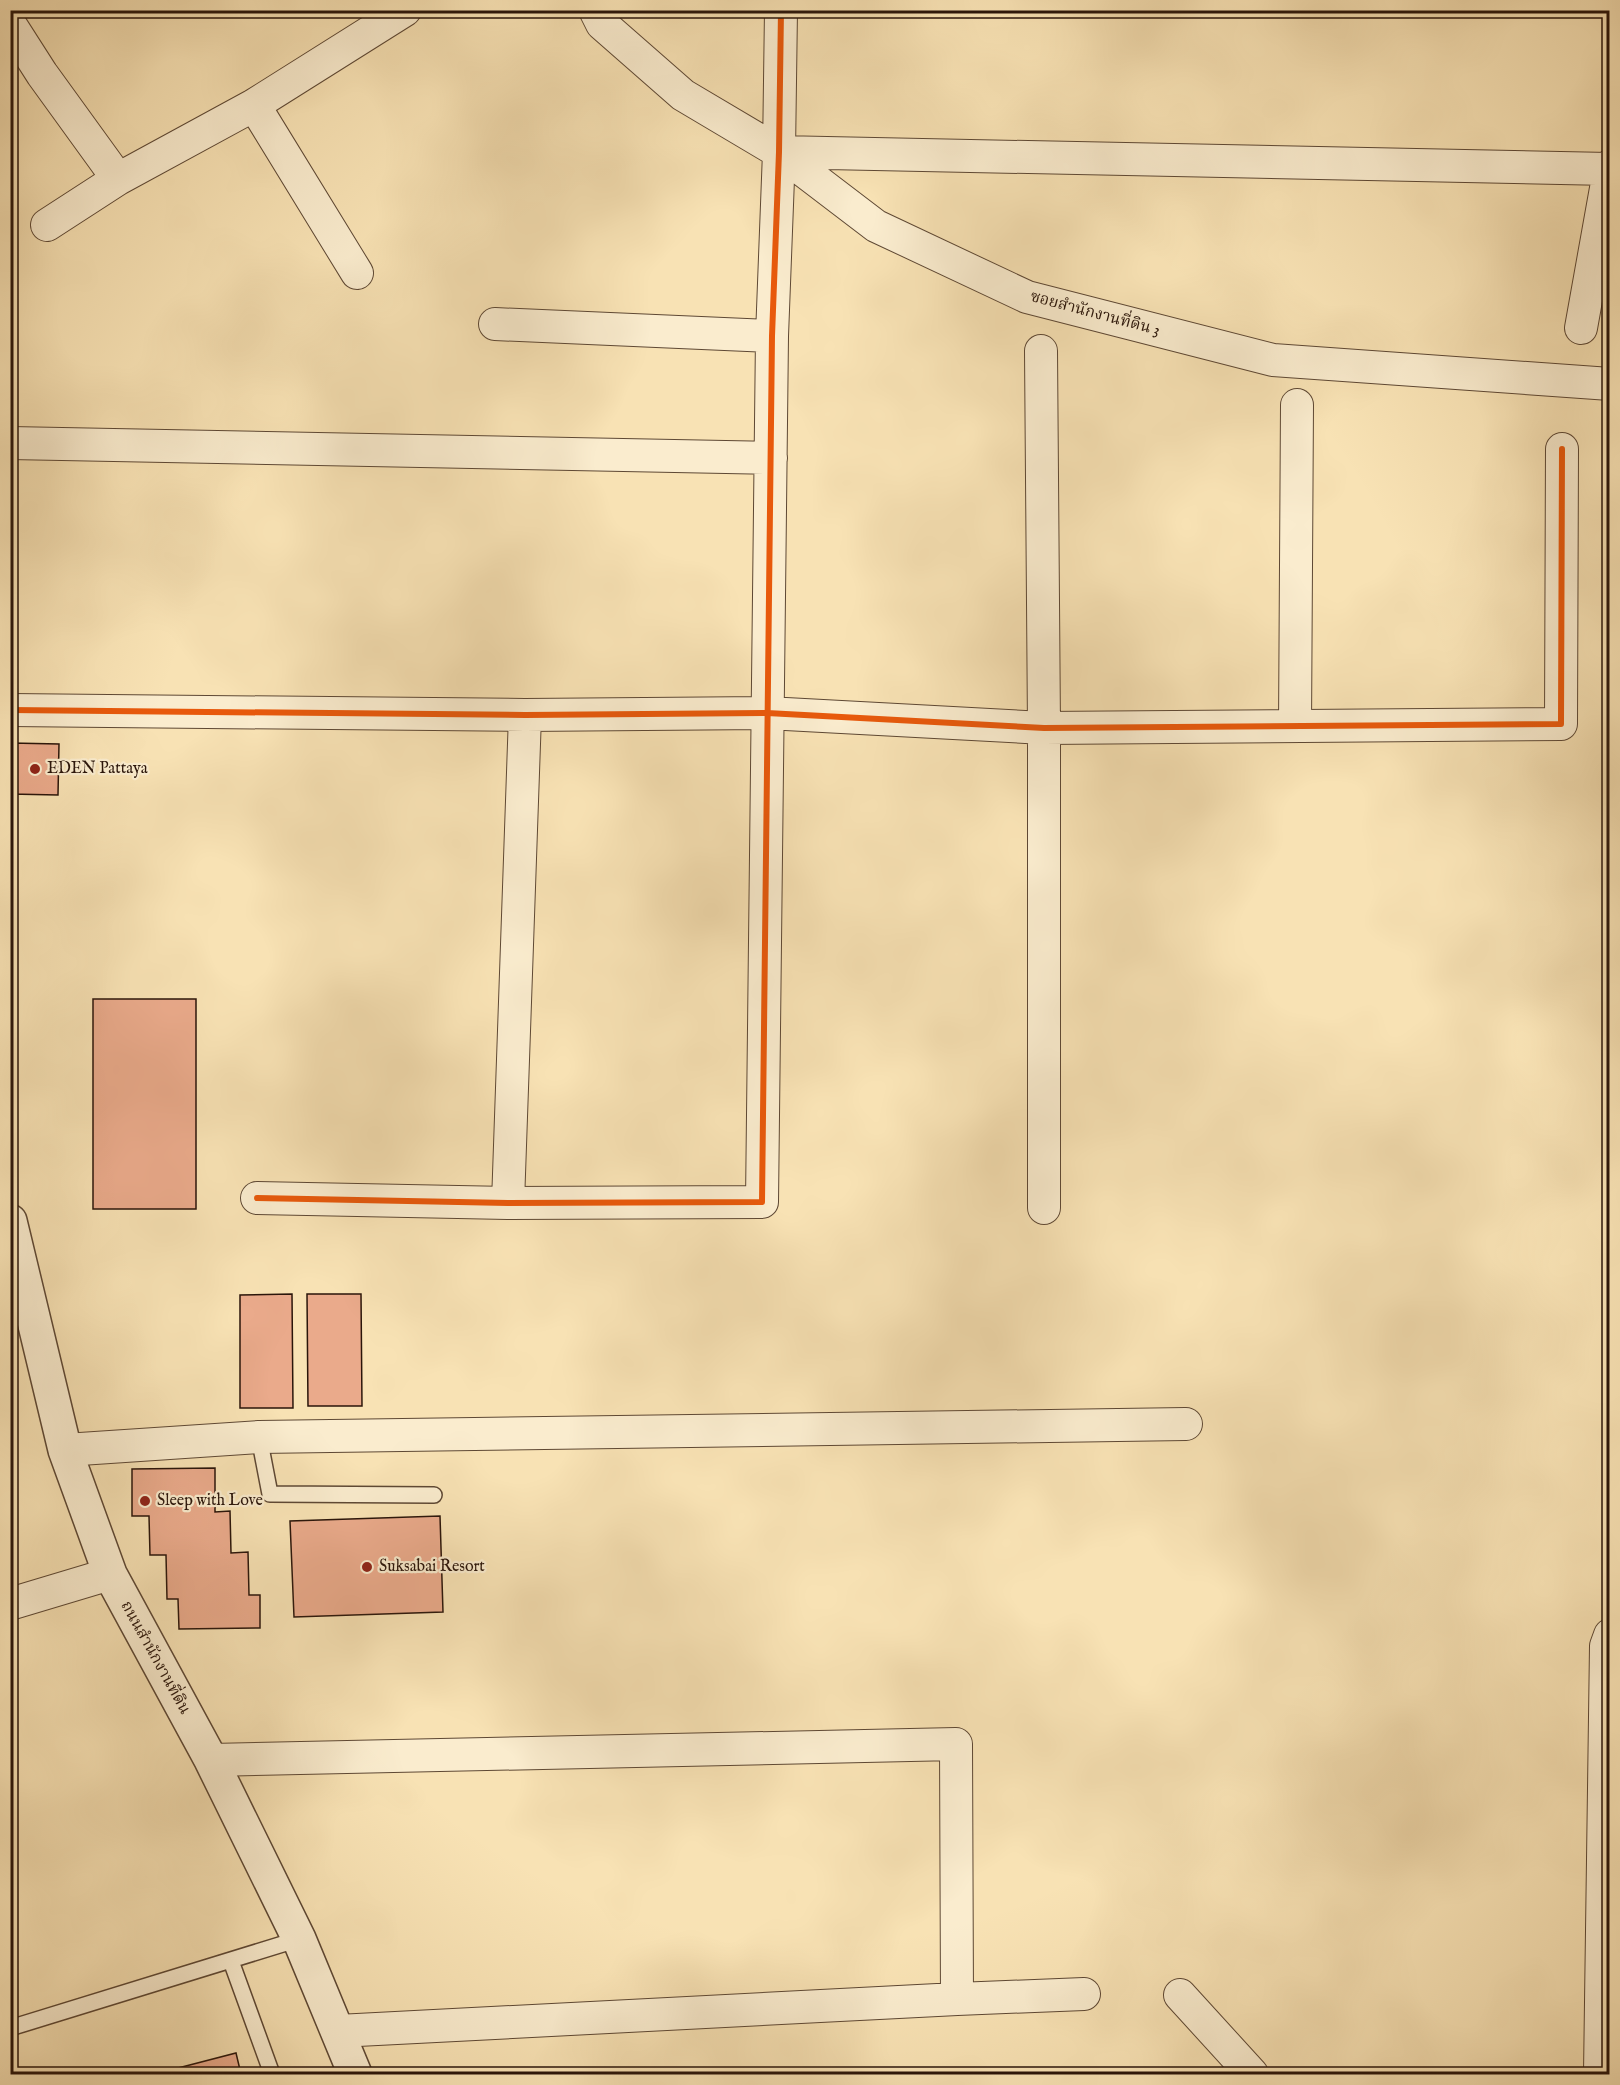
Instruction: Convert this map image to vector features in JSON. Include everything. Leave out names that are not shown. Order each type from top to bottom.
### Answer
[{"type":"street","points":[[47,225],[118,179],[254,105],[405,10]]},
{"type":"street","name":"ซอยสำนักงานที่ดิน 3","points":[[595,10],[602,24],[683,96],[779,152],[876,226],[1027,297],[1273,360],[1610,384]]},
{"type":"street","points":[[257,1198],[508,1203],[762,1202],[772,336],[779,152],[781,10]]},
{"type":"street","points":[[10,24],[42,74],[118,179]]},
{"type":"street","points":[[254,105],[357,273]]},
{"type":"street","points":[[779,152],[1609,167],[1581,328]]},
{"type":"street","points":[[495,324],[772,336]]},
{"type":"street","points":[[1041,351],[1044,1208]]},
{"type":"street","points":[[1295,726],[1297,405]]},
{"type":"street","points":[[10,443],[771,458]]},
{"type":"street","points":[[10,710],[525,715],[767,713],[1044,728],[1561,724],[1562,450]]},
{"type":"street","points":[[508,1203],[525,715]]},
{"type":"street","name":"ถนนสำนักงานที่ดิน","points":[[10,1221],[65,1450],[110,1574],[211,1760],[299,1940],[356,2074]]},
{"type":"street","points":[[65,1450],[259,1437],[1186,1424]]},
{"type":"street","points":[[10,1604],[110,1574]]},
{"type":"street","points":[[1600,2074],[1605,1916],[1605,1646],[1610,1635]]},
{"type":"street","points":[[211,1760],[956,1744],[957,1999]]},
{"type":"street","points":[[338,2031],[1084,1994]]},
{"type":"street","points":[[1180,1995],[1252,2074]]},
{"type":"lane","points":[[259,1437],[270,1494],[434,1495]]},
{"type":"lane","points":[[10,2028],[299,1940]]},
{"type":"lane","points":[[231,1961],[272,2074]]},
{"type":"building","name":"EDEN Pattaya","points":[[10,743],[59,744],[58,795],[10,794]]},
{"type":"building","points":[[93,999],[196,999],[196,1209],[93,1209]]},
{"type":"building","points":[[292,1294],[293,1408],[240,1408],[240,1295]]},
{"type":"building","points":[[307,1294],[361,1294],[362,1406],[308,1406]]},
{"type":"building","points":[[215,1468],[215,1512],[230,1511],[231,1553],[248,1552],[249,1595],[260,1595],[260,1628],[179,1629],[178,1599],[167,1599],[166,1555],[150,1555],[149,1516],[132,1516],[132,1469]]},
{"type":"building","name":"Suksabai Resort","points":[[440,1516],[443,1612],[294,1617],[290,1521]]},
{"type":"building","points":[[236,2053],[241,2074],[155,2074]]},
{"type":"cycle path","points":[[257,1198],[508,1203],[762,1202],[772,336],[779,152],[781,10]]},
{"type":"cycle path","points":[[10,710],[525,715],[767,713],[1044,728],[1561,724],[1562,449]]},
{"type":"place","name":"EDEN Pattaya","points":[[35,769]]},
{"type":"place","name":"Sleep with Love","points":[[145,1501]]},
{"type":"place","name":"Suksabai Resort","points":[[367,1567]]}]
